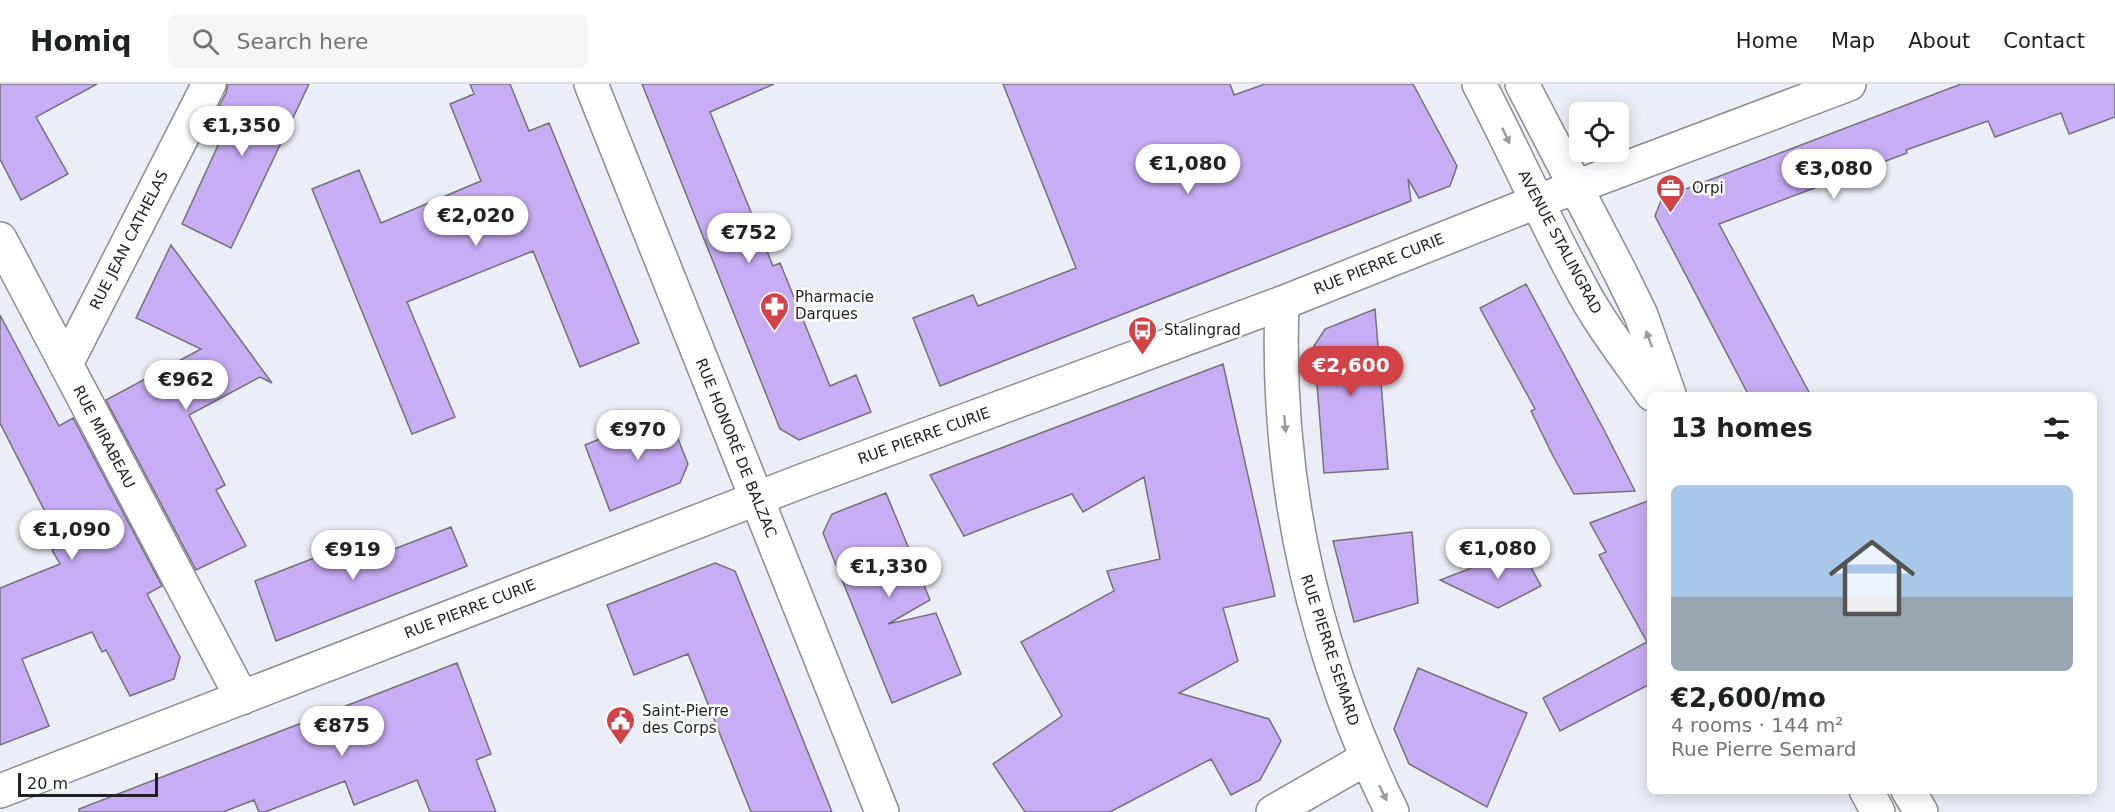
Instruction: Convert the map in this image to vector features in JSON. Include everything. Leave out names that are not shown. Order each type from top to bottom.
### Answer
[{"type":"street","name":"RUE JEAN CATHELAS","points":[[66,364],[209,84]]},
{"type":"street","name":"RUE HONORÉ DE BALZAC","points":[[591,84],[882,812]]},
{"type":"street","name":"AVENUE STALINGRAD","points":[[1479,84],[1580,287],[1651,392]]},
{"type":"street","points":[[1522,84],[1577,186],[1641,315],[1668,392]]},
{"type":"street","name":"RUE PIERRE CURIE","points":[[0,791],[757,500],[1282,303],[1536,201],[1849,84]]},
{"type":"street","name":"RUE MIRABEAU","points":[[0,239],[242,698]]},
{"type":"street","name":"RUE PIERRE SEMARD","points":[[1282,303],[1284,413],[1291,498],[1303,565],[1324,643],[1344,702],[1392,812]]},
{"type":"street","points":[[1273,812],[1367,758]]},
{"type":"street","points":[[1868,794],[1878,812]]},
{"type":"street","points":[[1910,794],[1921,812]]},
{"type":"building","points":[[0,84],[97,84],[36,117],[68,174],[21,200],[0,159]]},
{"type":"building","points":[[228,84],[309,84],[231,248],[182,224],[231,117],[217,110]]},
{"type":"building","points":[[470,84],[510,84],[529,131],[549,123],[639,343],[580,367],[533,251],[407,302],[455,417],[412,434],[312,189],[359,170],[381,223],[481,181],[450,104],[474,94]]},
{"type":"building","points":[[642,84],[774,84],[710,112],[773,266],[780,263],[830,386],[856,375],[871,412],[799,440],[780,429]]},
{"type":"building","points":[[1003,84],[1230,84],[1234,95],[1265,84],[1413,84],[1457,166],[1450,186],[1419,198],[1408,179],[1411,201],[940,386],[913,318],[973,295],[978,306],[1076,268]]},
{"type":"building","points":[[1961,84],[2115,84],[2115,117],[2069,134],[2061,113],[1995,137],[1988,121],[1906,150],[1907,153],[1719,224],[1809,392],[1747,392],[1655,216],[1662,198]]},
{"type":"building","points":[[171,245],[272,383],[260,377],[189,415],[225,485],[216,490],[246,546],[196,570],[106,400],[201,349],[136,318]]},
{"type":"building","points":[[1526,284],[1635,491],[1574,494],[1553,456],[1531,411],[1535,409],[1480,308]]},
{"type":"building","points":[[1375,309],[1388,469],[1324,473],[1314,346],[1325,329]]},
{"type":"building","points":[[0,315],[59,426],[73,418],[162,586],[147,594],[180,657],[174,679],[130,696],[106,650],[102,652],[92,632],[22,659],[49,726],[0,745],[0,588],[60,564],[52,550],[62,545],[0,423]]},
{"type":"building","points":[[1223,364],[1275,596],[1223,608],[1238,661],[1179,693],[1269,719],[1281,741],[1260,780],[1231,795],[1211,759],[1110,812],[1025,812],[993,764],[1062,716],[1021,642],[1114,591],[1107,571],[1160,559],[1144,477],[1083,512],[1072,494],[964,536],[930,475]]},
{"type":"building","points":[[667,411],[688,464],[680,483],[610,511],[585,445]]},
{"type":"building","points":[[886,493],[930,600],[888,624],[936,613],[961,674],[892,703],[823,533],[832,514]]},
{"type":"building","points":[[1647,501],[1647,642],[1599,555],[1606,552],[1590,523]]},
{"type":"building","points":[[451,527],[467,566],[276,641],[255,581],[363,539],[371,558]]},
{"type":"building","points":[[1412,532],[1418,603],[1354,622],[1333,541]]},
{"type":"building","points":[[1521,549],[1541,586],[1498,608],[1440,580]]},
{"type":"building","points":[[715,563],[735,571],[832,812],[751,812],[688,654],[634,675],[607,605]]},
{"type":"building","points":[[1647,642],[1647,686],[1560,731],[1543,698]]},
{"type":"building","points":[[457,663],[491,754],[476,760],[496,812],[430,812],[417,780],[354,805],[345,781],[265,812],[259,812],[254,800],[223,812],[79,812],[79,809]]},
{"type":"building","points":[[1418,668],[1527,713],[1487,807],[1409,764],[1394,729]]},
{"type":"place","name":"Orpi","points":[[1671,214]]},
{"type":"place","name":"Pharmacie Darques","points":[[774,332]]},
{"type":"place","name":"Stalingrad","points":[[1143,356]]},
{"type":"place","name":"Saint-Pierre des Corps","points":[[621,746]]}]
